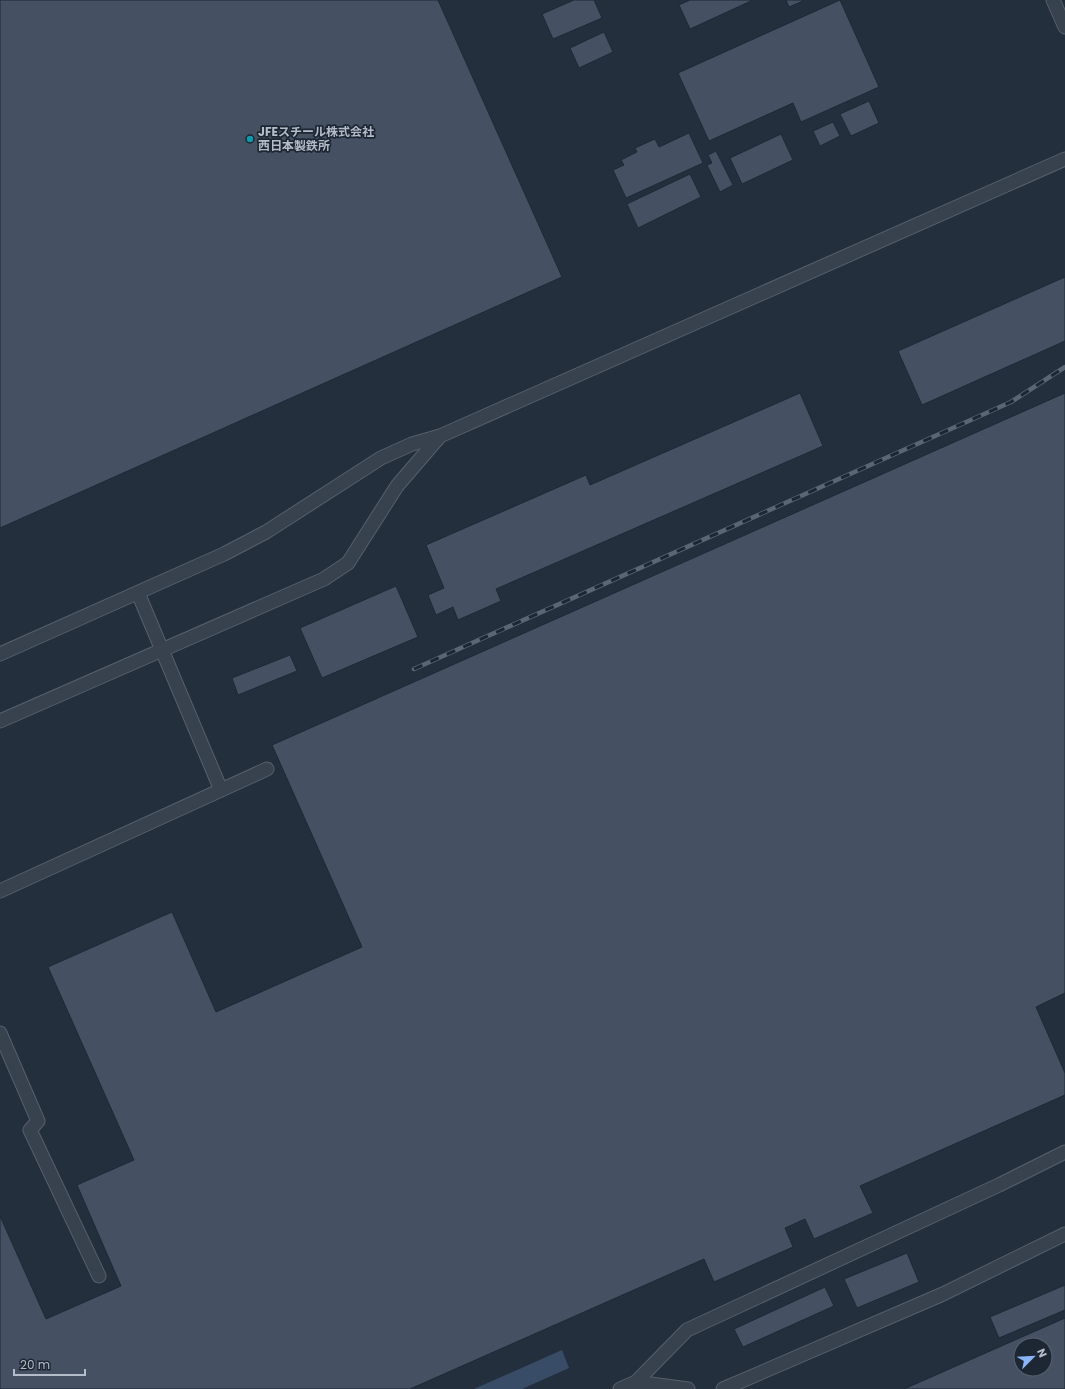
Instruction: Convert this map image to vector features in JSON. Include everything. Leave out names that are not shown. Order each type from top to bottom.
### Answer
[{"type":"lane","points":[[1053,0],[1065,27]]},
{"type":"lane","points":[[0,654],[224,554],[266,532],[380,458],[412,444],[440,436],[1065,159]]},
{"type":"lane","points":[[0,721],[324,579],[348,563],[397,486],[440,436]]},
{"type":"lane","points":[[138,593],[221,790]]},
{"type":"lane","points":[[0,891],[267,769]]},
{"type":"lane","points":[[0,1033],[38,1121],[30,1130],[99,1276]]},
{"type":"lane","points":[[620,1389],[636,1382],[687,1330],[999,1185],[1065,1152]]},
{"type":"lane","points":[[723,1389],[943,1294],[1065,1234]]},
{"type":"lane","points":[[636,1382],[688,1389]]},
{"type":"water","points":[[562,1350],[569,1368],[522,1389],[474,1389]]},
{"type":"building","name":"JFEスチール株式会社 西日本製鉄所","points":[[0,0],[438,0],[562,277],[0,528]]},
{"type":"building","points":[[574,0],[594,0],[602,18],[553,39],[542,14]]},
{"type":"building","points":[[690,0],[751,1],[690,29],[679,5]]},
{"type":"building","points":[[786,0],[802,0],[803,1],[789,7]]},
{"type":"building","points":[[840,0],[879,87],[801,122],[793,103],[709,141],[678,73]]},
{"type":"building","points":[[604,32],[613,52],[579,68],[570,48]]},
{"type":"building","points":[[869,101],[879,123],[851,136],[840,114]]},
{"type":"building","points":[[833,122],[840,136],[820,146],[813,131]]},
{"type":"building","points":[[689,133],[703,163],[626,198],[613,170],[624,165],[621,160],[637,152],[635,148],[655,139],[659,147]]},
{"type":"building","points":[[781,134],[793,160],[742,184],[730,158]]},
{"type":"building","points":[[716,151],[733,185],[720,192],[707,165],[712,163],[708,155]]},
{"type":"building","points":[[690,174],[701,197],[638,228],[627,204]]},
{"type":"building","points":[[1065,277],[1065,341],[922,405],[898,351]]},
{"type":"building","points":[[800,393],[823,446],[496,589],[501,601],[458,620],[453,607],[436,615],[428,595],[444,588],[426,545],[586,475],[590,485]]},
{"type":"building","points":[[1065,393],[1065,993],[1036,1007],[1065,1073],[1065,1095],[860,1186],[873,1213],[814,1239],[805,1219],[785,1228],[793,1247],[714,1282],[704,1259],[410,1389],[0,1389],[0,1216],[46,1319],[121,1286],[77,1185],[134,1160],[48,967],[172,912],[216,1012],[362,947],[272,745]]},
{"type":"building","points":[[396,586],[418,637],[322,678],[300,628]]},
{"type":"building","points":[[290,655],[297,671],[238,695],[232,678]]},
{"type":"building","points":[[907,1253],[919,1282],[857,1308],[844,1279]]},
{"type":"building","points":[[1065,1285],[1065,1310],[999,1338],[990,1317]]},
{"type":"building","points":[[825,1287],[834,1306],[743,1347],[734,1329]]},
{"type":"building","points":[[1065,1318],[1065,1389],[904,1389],[1013,1341],[1013,1377],[1053,1377],[1053,1337],[1022,1337]]},
{"type":"railway","points":[[414,669],[1011,402],[1065,367]]},
{"type":"place","name":"JFEスチール株式会社 西日本製鉄所","points":[[250,139]]}]
